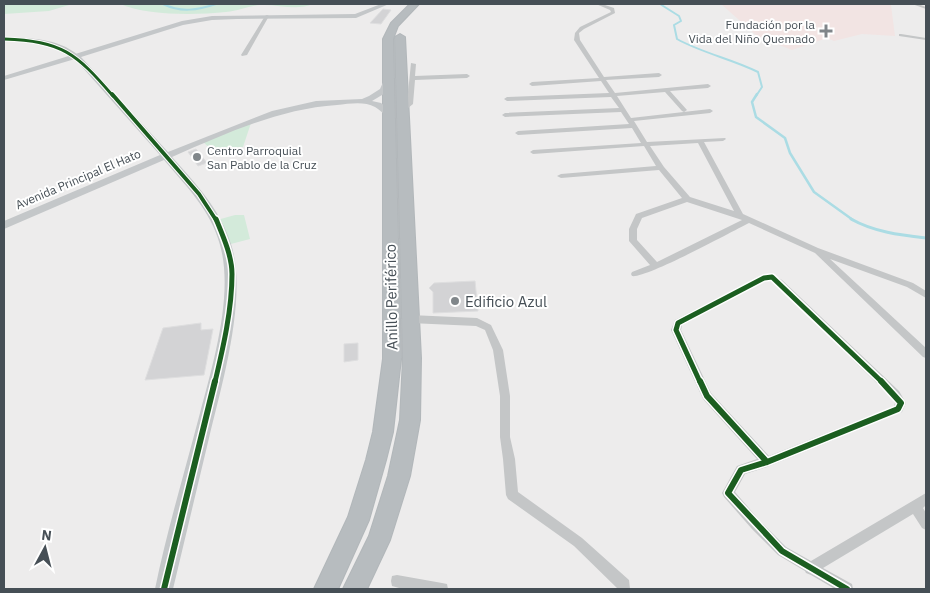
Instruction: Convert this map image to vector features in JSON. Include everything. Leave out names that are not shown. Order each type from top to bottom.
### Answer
[{"type":"highway","name":"Anillo Periférico","points":[[355,589],[379,540],[400,476],[410,420],[412,358],[410,320],[395,112],[388,80],[388,39],[394,25],[415,4]]},
{"type":"highway","name":"Anillo Periférico","points":[[326,589],[358,520],[376,460],[386,414],[392,359],[395,112],[399,39],[404,26],[425,4]]},
{"type":"street","points":[[4,78],[182,23],[212,18],[359,16],[386,4]]},
{"type":"street","points":[[598,4],[612,9],[613,13],[582,28],[576,36],[630,123],[661,168],[687,199],[744,218],[815,250],[910,285],[926,295]]},
{"type":"street","points":[[914,4],[926,8]]},
{"type":"street","points":[[244,56],[267,16]]},
{"type":"street","points":[[901,35],[926,39]]},
{"type":"street","points":[[4,39],[53,43],[75,55],[87,66],[198,194],[216,220],[226,245],[232,272],[229,311],[219,363],[164,589]]},
{"type":"street","points":[[395,112],[410,104],[413,64]]},
{"type":"street","points":[[532,84],[658,75]]},
{"type":"street","points":[[413,78],[467,76]]},
{"type":"street","name":"Avenida Principal El Hato","points":[[4,225],[216,135],[288,110],[316,104],[363,101],[384,90],[388,80]]},
{"type":"street","points":[[507,99],[613,95],[708,86]]},
{"type":"street","points":[[666,90],[684,110]]},
{"type":"street","name":"Avenida Principal El Hato","points":[[363,101],[395,112]]},
{"type":"street","points":[[505,116],[622,110]]},
{"type":"street","points":[[518,133],[630,123],[710,111]]},
{"type":"street","points":[[533,152],[723,139]]},
{"type":"street","points":[[701,142],[744,218]]},
{"type":"street","points":[[561,176],[661,168]]},
{"type":"street","points":[[655,265],[633,241],[632,230],[639,216],[687,199]]},
{"type":"street","points":[[635,274],[744,218]]},
{"type":"street","points":[[815,250],[926,354]]},
{"type":"street","points":[[767,462],[707,396],[676,330],[678,323],[764,278],[772,277],[881,380],[901,403],[898,408],[767,462],[741,470],[728,493],[782,551],[847,589]]},
{"type":"street","points":[[910,285],[926,285]]},
{"type":"street","points":[[410,320],[477,322],[488,328],[498,350],[505,396],[505,437],[510,459],[512,495],[578,542],[624,585],[624,589]]},
{"type":"street","points":[[810,569],[926,499]]},
{"type":"street","points":[[914,506],[926,524]]},
{"type":"street","points":[[397,581],[442,589]]},
{"type":"shaded area","points":[[721,4],[891,5],[895,36],[862,34],[834,41],[827,38],[792,50],[757,36]]},
{"type":"green space","points":[[4,4],[69,5],[49,11],[4,14]]},
{"type":"green space","points":[[120,4],[313,4],[300,7],[260,5],[235,11],[187,14],[144,11]]},
{"type":"green space","points":[[251,123],[243,147],[212,150],[202,141]]},
{"type":"green space","points":[[235,215],[244,215],[250,239],[227,245],[217,220]]},
{"type":"building","points":[[383,9],[391,10],[381,24],[370,23]]},
{"type":"building","name":"Centro Parroquial San Pablo de la Cruz","points":[[196,149],[207,163],[198,166],[188,152]]},
{"type":"building","name":"Edificio Azul","points":[[475,281],[478,311],[433,313],[433,292],[429,288],[434,283]]},
{"type":"building","points":[[201,323],[201,330],[213,329],[204,375],[145,380],[163,328]]},
{"type":"building","points":[[358,343],[358,360],[344,362],[344,344]]},
{"type":"waterway","points":[[163,4],[183,10],[203,8],[216,4]]},
{"type":"waterway","points":[[660,4],[679,16],[681,21],[674,25],[677,39],[758,72],[762,87],[756,96]]},
{"type":"waterway","points":[[757,94],[752,102],[756,117],[785,138],[790,153],[814,192],[853,220]]},
{"type":"waterway","points":[[853,220],[878,230],[926,238]]},
{"type":"cycle path","points":[[4,39],[39,41],[58,47],[67,51],[87,66],[199,194],[216,219],[226,245],[232,273],[229,311],[216,378],[164,589]]},
{"type":"cycle path","points":[[767,462],[707,396],[676,330],[678,323],[764,278],[772,277],[895,394],[901,403],[898,409],[767,462],[741,470],[728,493],[782,551],[847,589]]},
{"type":"place","name":"Fundación por la Vida del Niño Quemado","points":[[826,31]]},
{"type":"place","name":"Centro Parroquial San Pablo de la Cruz","points":[[197,157]]},
{"type":"place","name":"Edificio Azul","points":[[455,301]]}]
